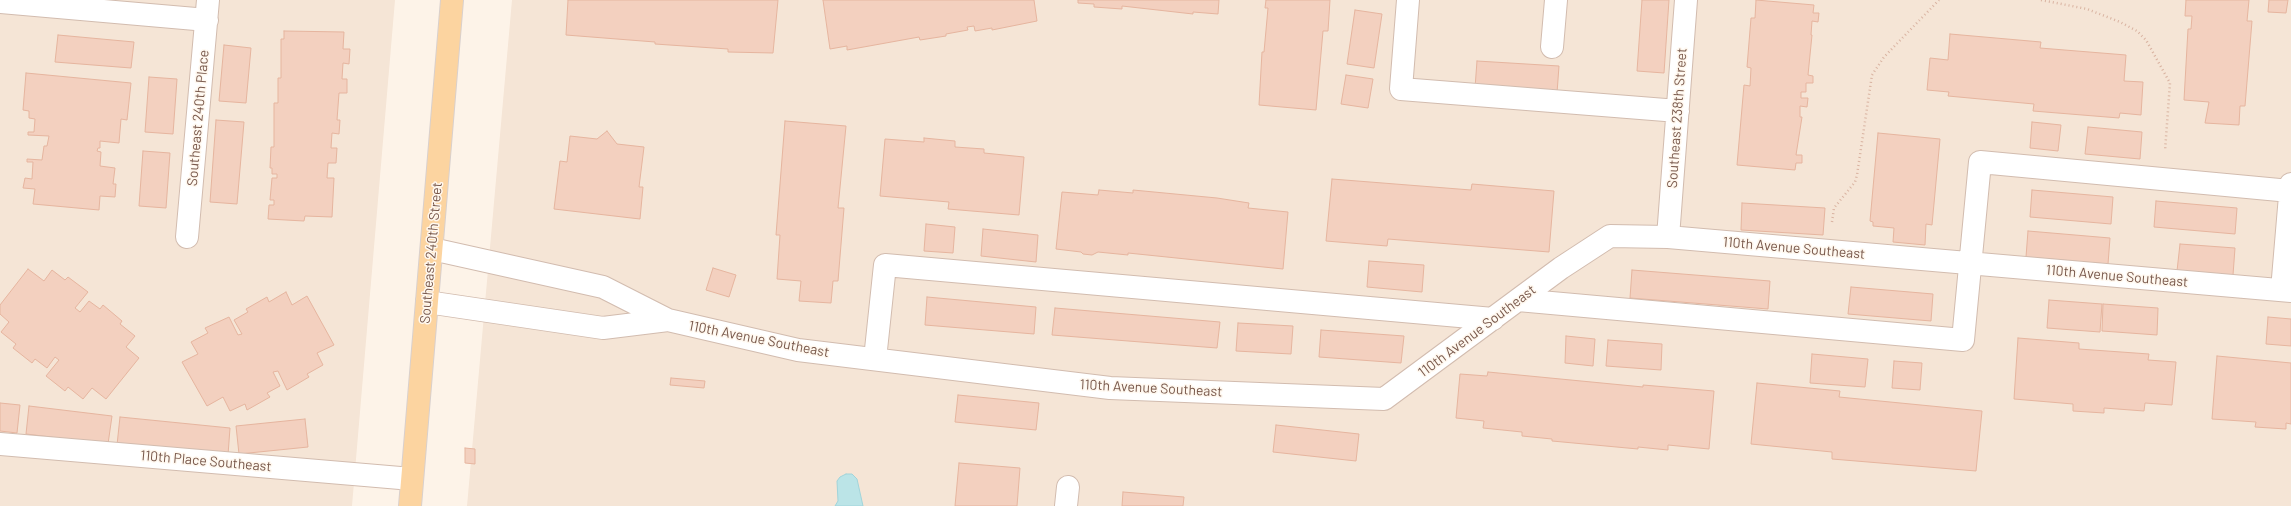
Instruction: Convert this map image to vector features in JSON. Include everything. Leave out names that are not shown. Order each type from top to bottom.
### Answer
[{"type":"main road","name":"Southeast 240th Street","points":[[410,506],[452,0]]},
{"type":"street","points":[[1408,0],[1401,89],[1678,111]]},
{"type":"street","points":[[1552,47],[1556,0]]},
{"type":"street","name":"Southeast 238th Street","points":[[1668,237],[1686,0]]},
{"type":"street","points":[[0,2],[208,10]]},
{"type":"street","name":"Southeast 240th Place","points":[[187,237],[208,10]]},
{"type":"street","points":[[1518,300],[1963,340],[1980,162],[2164,179],[2291,187],[2286,291]]},
{"type":"street","name":"110th Avenue Southeast","points":[[432,249],[603,287],[668,320],[798,350],[1110,388],[1384,399],[1561,268],[1610,236],[1668,237],[2286,291]]},
{"type":"street","points":[[875,359],[885,265],[1493,319]]},
{"type":"street","name":"110th Avenue Southeast","points":[[427,302],[603,328],[668,320]]},
{"type":"street","name":"110th Place Southeast","points":[[0,444],[412,479]]},
{"type":"path","points":[[1829,251],[1834,208],[1855,182],[1857,175],[1872,75],[1884,58],[1938,0]]},
{"type":"path","points":[[2041,0],[2094,11],[2137,31],[2146,40],[2170,83],[2164,179]]},
{"type":"shaded area","points":[[0,0],[395,0],[352,506],[0,506]]},
{"type":"shaded area","points":[[512,0],[2291,0],[2291,506],[467,506]]},
{"type":"water","points":[[846,474],[852,474],[857,479],[863,506],[835,506],[838,501],[837,481],[840,477]]},
{"type":"building","points":[[568,0],[778,0],[773,53],[728,52],[728,49],[655,44],[655,42],[566,35]]},
{"type":"building","points":[[823,0],[1034,0],[1037,21],[992,30],[992,28],[975,31],[974,26],[967,27],[968,30],[946,34],[946,36],[920,40],[919,37],[847,50],[847,46],[830,49]]},
{"type":"building","points":[[1078,0],[1219,0],[1218,14],[1193,12],[1193,14],[1122,6],[1122,9],[1094,7],[1094,4],[1078,3]]},
{"type":"building","points":[[1266,0],[1330,0],[1328,31],[1323,31],[1316,110],[1259,105],[1262,52],[1264,52],[1268,8],[1265,8]]},
{"type":"building","points":[[1642,0],[1669,0],[1664,73],[1637,71]]},
{"type":"building","points":[[1756,0],[1814,5],[1813,13],[1819,13],[1818,22],[1812,21],[1808,75],[1813,76],[1813,83],[1806,83],[1806,92],[1801,92],[1801,98],[1808,98],[1807,107],[1800,106],[1800,117],[1802,117],[1796,155],[1802,155],[1802,163],[1796,163],[1795,170],[1737,165],[1744,85],[1750,86],[1751,68],[1747,67],[1751,18],[1755,18]]},
{"type":"building","points":[[2186,0],[2249,0],[2247,21],[2252,21],[2245,106],[2240,106],[2239,125],[2205,123],[2209,102],[2184,100],[2188,29],[2191,29],[2192,16],[2185,16]]},
{"type":"building","points":[[2269,0],[2288,0],[2286,13],[2268,12]]},
{"type":"building","points":[[1355,10],[1382,14],[1374,68],[1347,64]]},
{"type":"building","points":[[284,31],[344,32],[343,49],[350,49],[349,64],[343,63],[342,79],[347,79],[347,93],[339,93],[337,120],[340,120],[339,134],[332,133],[331,148],[337,148],[336,163],[328,163],[327,178],[334,178],[332,217],[305,216],[304,221],[268,219],[269,205],[274,205],[274,200],[270,200],[272,178],[277,178],[277,174],[272,174],[272,168],[270,168],[271,147],[274,147],[274,103],[278,103],[278,78],[281,78],[281,39],[284,39]]},
{"type":"building","points":[[1950,34],[2041,42],[2040,48],[2126,55],[2124,81],[2143,82],[2141,115],[2120,113],[2119,118],[2033,111],[2034,104],[1948,96],[1949,92],[1927,90],[1930,58],[1948,60]]},
{"type":"building","points":[[58,35],[134,42],[131,68],[55,62]]},
{"type":"building","points":[[224,45],[251,48],[246,103],[219,101]]},
{"type":"building","points":[[1477,61],[1559,66],[1557,93],[1475,88]]},
{"type":"building","points":[[26,73],[131,83],[127,120],[121,119],[119,143],[100,141],[100,148],[98,148],[97,151],[101,152],[100,166],[115,168],[113,184],[116,184],[115,197],[100,196],[99,210],[33,204],[35,189],[23,188],[25,178],[32,179],[33,162],[27,162],[27,159],[42,160],[44,146],[47,146],[49,136],[28,135],[28,132],[34,132],[35,119],[29,118],[29,111],[23,110]]},
{"type":"building","points":[[1346,75],[1373,79],[1368,108],[1341,104]]},
{"type":"building","points":[[149,77],[177,79],[173,134],[145,132]]},
{"type":"building","points":[[216,120],[244,122],[237,204],[210,202]]},
{"type":"building","points":[[785,121],[846,126],[838,208],[844,208],[838,281],[833,281],[831,303],[799,301],[801,281],[777,279],[780,235],[776,235]]},
{"type":"building","points":[[2032,122],[2061,125],[2058,151],[2030,148]]},
{"type":"building","points":[[2088,127],[2142,132],[2140,159],[2085,154]]},
{"type":"building","points":[[607,131],[617,144],[644,147],[639,187],[643,187],[640,219],[554,209],[560,161],[567,162],[570,136],[597,139]]},
{"type":"building","points":[[1878,133],[1940,139],[1932,225],[1926,224],[1925,245],[1893,242],[1894,228],[1873,226],[1873,222],[1870,221]]},
{"type":"building","points":[[924,138],[955,141],[955,147],[984,149],[984,153],[1024,157],[1019,215],[948,209],[949,202],[880,196],[885,139],[924,142]]},
{"type":"building","points":[[143,151],[170,153],[166,208],[139,206]]},
{"type":"building","points":[[1332,179],[1471,190],[1472,184],[1554,191],[1549,252],[1388,239],[1387,246],[1326,241]]},
{"type":"building","points":[[1099,190],[1133,193],[1133,190],[1217,198],[1249,203],[1248,208],[1288,212],[1283,269],[1128,253],[1128,255],[1098,252],[1092,255],[1056,249],[1062,192],[1098,195]]},
{"type":"building","points":[[2032,190],[2113,197],[2111,224],[2030,217]]},
{"type":"building","points":[[2156,201],[2237,208],[2235,234],[2154,227]]},
{"type":"building","points":[[1742,203],[1825,208],[1823,235],[1741,230]]},
{"type":"building","points":[[926,224],[955,227],[953,253],[924,251]]},
{"type":"building","points":[[983,229],[1038,235],[1036,262],[981,256]]},
{"type":"building","points":[[2028,231],[2110,238],[2108,264],[2026,257]]},
{"type":"building","points":[[2180,244],[2235,248],[2233,275],[2177,271]]},
{"type":"building","points":[[1369,261],[1424,265],[1422,292],[1367,287]]},
{"type":"building","points":[[713,268],[736,275],[729,297],[706,290]]},
{"type":"building","points":[[28,269],[44,281],[52,270],[65,280],[68,277],[88,292],[75,308],[80,312],[89,301],[100,309],[103,305],[122,321],[120,324],[135,336],[126,347],[139,358],[106,399],[92,388],[83,399],[68,387],[65,391],[46,376],[59,360],[55,357],[47,368],[35,359],[32,363],[13,348],[16,344],[1,332],[9,322],[0,314],[0,305]]},
{"type":"building","points":[[1632,270],[1770,281],[1768,309],[1630,298]]},
{"type":"building","points":[[1851,287],[1933,294],[1931,321],[1848,314]]},
{"type":"building","points":[[286,292],[292,305],[307,296],[334,345],[317,353],[323,365],[307,374],[309,377],[287,390],[278,371],[273,372],[280,386],[267,393],[270,397],[247,410],[245,404],[230,411],[223,397],[207,406],[182,362],[198,354],[191,342],[208,333],[205,328],[229,317],[238,335],[242,334],[234,320],[248,312],[246,309],[267,297],[269,302]]},
{"type":"building","points":[[927,297],[1036,307],[1034,334],[925,325]]},
{"type":"building","points":[[2049,300],[2102,304],[2100,332],[2047,328]]},
{"type":"building","points":[[2103,304],[2158,308],[2157,335],[2102,331]]},
{"type":"building","points":[[1055,308],[1220,322],[1217,348],[1052,335]]},
{"type":"building","points":[[2268,317],[2291,319],[2291,346],[2266,344]]},
{"type":"building","points":[[1238,323],[1293,326],[1291,354],[1236,351]]},
{"type":"building","points":[[1321,330],[1404,336],[1401,363],[1319,357]]},
{"type":"building","points":[[1566,336],[1595,339],[1593,366],[1565,363]]},
{"type":"building","points":[[2018,338],[2079,343],[2079,349],[2149,354],[2148,360],[2176,362],[2172,405],[2145,403],[2144,411],[2104,408],[2104,413],[2073,411],[2073,404],[2014,399]]},
{"type":"building","points":[[1608,340],[1662,344],[1661,370],[1606,366]]},
{"type":"building","points":[[1812,354],[1868,359],[1865,387],[1810,383]]},
{"type":"building","points":[[2217,356],[2291,363],[2291,424],[2286,423],[2286,429],[2255,427],[2256,422],[2212,419]]},
{"type":"building","points":[[1894,361],[1922,363],[1920,390],[1892,388]]},
{"type":"building","points":[[1488,372],[1643,387],[1643,385],[1714,391],[1709,449],[1668,445],[1668,450],[1638,447],[1638,449],[1552,441],[1552,439],[1522,436],[1522,432],[1483,428],[1484,421],[1456,418],[1460,374],[1487,376]]},
{"type":"building","points":[[671,378],[705,381],[704,388],[670,385]]},
{"type":"building","points":[[1757,383],[1840,391],[1839,397],[1982,411],[1976,471],[1832,459],[1832,452],[1751,444]]},
{"type":"building","points":[[958,395],[1039,403],[1036,430],[955,422]]},
{"type":"building","points":[[0,403],[20,405],[17,433],[0,431]]},
{"type":"building","points":[[29,406],[112,416],[108,444],[26,434]]},
{"type":"building","points":[[120,417],[230,428],[228,455],[117,445]]},
{"type":"building","points":[[305,419],[308,447],[239,454],[236,426]]},
{"type":"building","points":[[1276,425],[1359,434],[1356,461],[1273,452]]},
{"type":"building","points":[[465,448],[475,449],[475,464],[465,463]]},
{"type":"building","points":[[959,463],[1020,468],[1017,506],[955,506]]},
{"type":"building","points":[[1123,492],[1184,497],[1183,506],[1122,506]]}]
